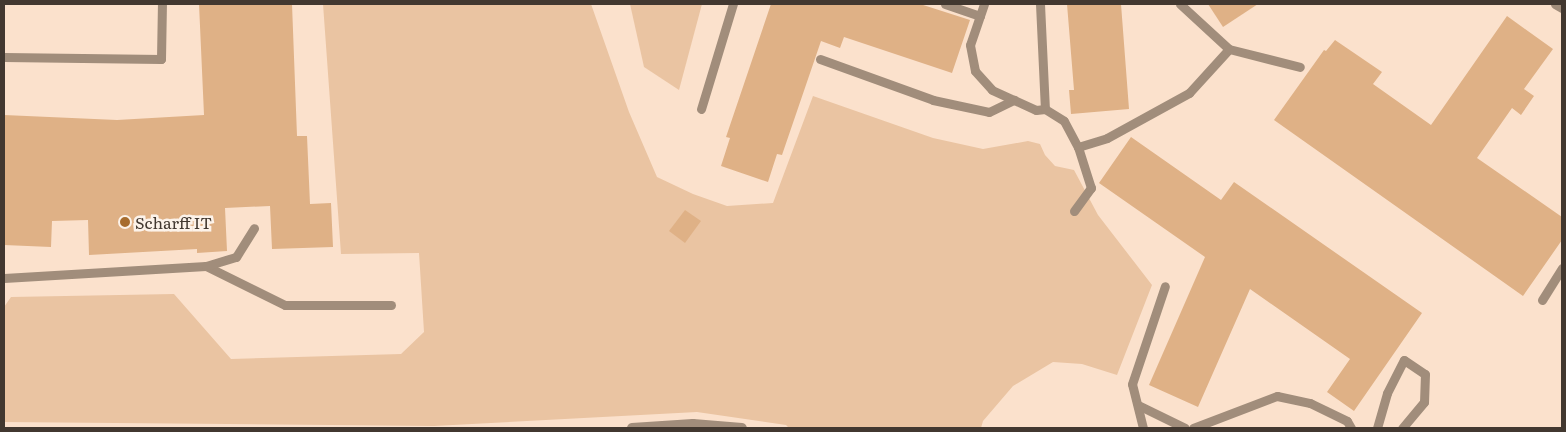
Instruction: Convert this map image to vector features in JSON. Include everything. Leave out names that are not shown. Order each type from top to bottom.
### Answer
[{"type":"street","points":[[632,428],[693,424],[742,428]]},
{"type":"lane","points":[[4,57],[161,59],[162,4]]},
{"type":"lane","points":[[701,109],[733,4]]},
{"type":"lane","points":[[945,4],[980,16]]},
{"type":"lane","points":[[984,4],[970,45],[975,71],[992,90],[1036,110],[1045,109],[1064,121],[1078,147],[1091,188],[1074,211]]},
{"type":"lane","points":[[1040,4],[1045,109]]},
{"type":"lane","points":[[1180,4],[1229,49],[1300,67]]},
{"type":"lane","points":[[1555,4],[1562,8]]},
{"type":"lane","points":[[1078,147],[1107,138],[1189,93],[1229,49]]},
{"type":"lane","points":[[820,59],[933,100],[989,112],[1014,100]]},
{"type":"lane","points":[[4,278],[206,266],[236,257],[254,228]]},
{"type":"lane","points":[[206,266],[285,305],[391,305]]},
{"type":"lane","points":[[1542,300],[1562,268]]},
{"type":"lane","points":[[1144,428],[1132,384],[1166,286]]},
{"type":"lane","points":[[1377,428],[1387,393],[1404,360],[1426,374],[1424,402],[1402,428]]},
{"type":"lane","points":[[1193,428],[1277,396],[1310,403],[1347,421],[1351,428]]},
{"type":"lane","points":[[1138,405],[1185,428]]},
{"type":"shaded area","points":[[323,4],[591,4],[629,112],[657,177],[693,194],[727,206],[773,203],[813,96],[933,138],[983,149],[1028,141],[1040,144],[1045,155],[1055,166],[1074,170],[1098,215],[1152,285],[1117,375],[1082,364],[1053,362],[1013,386],[983,421],[981,428],[789,428],[786,425],[697,412],[434,426],[4,422],[4,307],[11,297],[174,294],[231,359],[401,354],[424,332],[419,253],[341,254]]},
{"type":"shaded area","points":[[630,4],[702,4],[679,90],[644,67]]},
{"type":"building","points":[[199,4],[292,4],[297,136],[307,136],[310,204],[331,203],[333,247],[272,249],[270,206],[225,208],[227,251],[197,253],[197,249],[89,255],[88,220],[52,221],[51,247],[4,245],[4,115],[117,120],[204,115]]},
{"type":"building","points":[[771,4],[920,4],[970,20],[952,73],[844,37],[840,48],[821,41],[782,155],[777,154],[768,182],[721,166],[730,138],[726,137]]},
{"type":"building","points":[[1067,4],[1121,4],[1129,109],[1071,114],[1069,90],[1074,90]]},
{"type":"building","points":[[1208,4],[1258,4],[1223,27]]},
{"type":"building","points":[[1507,16],[1553,49],[1524,89],[1534,96],[1521,115],[1512,108],[1477,158],[1562,217],[1562,240],[1523,296],[1274,120],[1324,50],[1326,51],[1335,40],[1382,72],[1373,84],[1431,125]]},
{"type":"building","points":[[1131,137],[1221,200],[1234,182],[1422,313],[1354,411],[1327,392],[1350,359],[1250,289],[1198,407],[1149,385],[1205,257],[1099,183]]},
{"type":"building","points":[[685,210],[701,221],[685,243],[669,231]]},
{"type":"place","name":"Scharff IT","points":[[125,222]]}]
